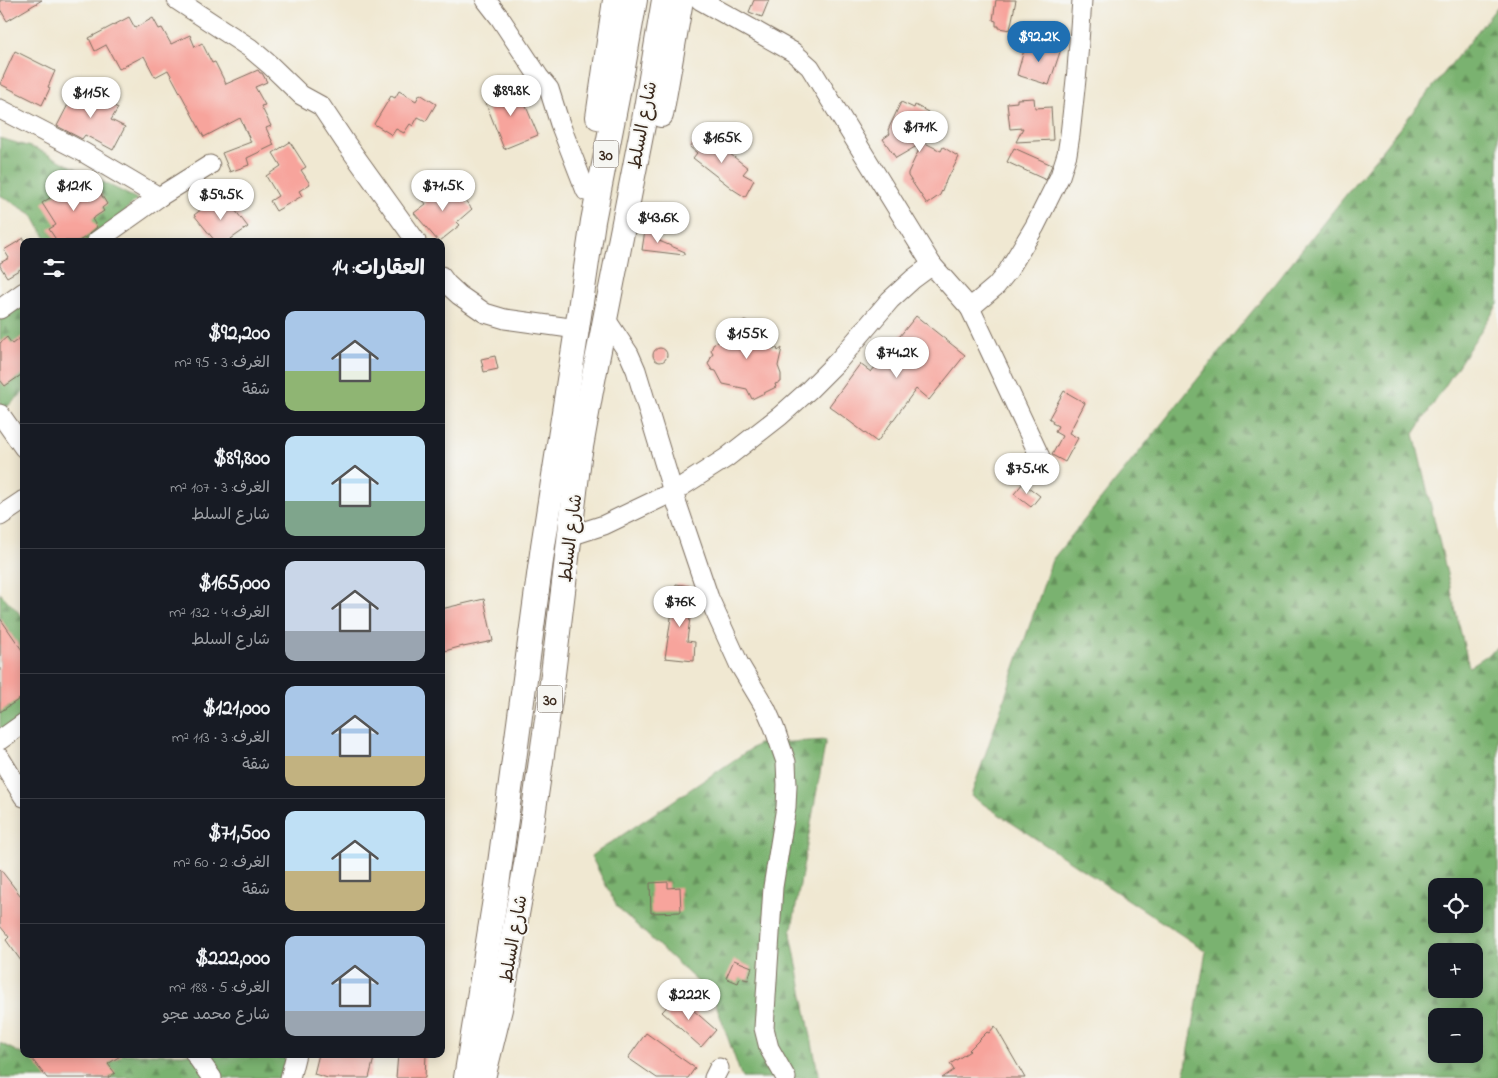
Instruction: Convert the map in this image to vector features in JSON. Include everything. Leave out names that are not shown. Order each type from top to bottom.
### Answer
[{"type":"main road","points":[[579,318],[574,281],[575,263],[615,0]]},
{"type":"main road","name":"شارع السلط","points":[[466,1078],[496,893],[543,546],[593,221],[635,0]]},
{"type":"main road","name":"شارع السلط","points":[[483,1078],[500,1009],[526,864],[550,699],[579,458],[644,120],[664,0]]},
{"type":"main road","points":[[623,233],[655,148],[681,0]]},
{"type":"street","points":[[178,0],[250,48],[300,95],[321,106],[414,238]]},
{"type":"street","points":[[486,0],[549,90],[586,191]]},
{"type":"street","points":[[700,0],[793,52],[810,67],[932,264],[970,308],[1040,457]]},
{"type":"street","points":[[970,308],[996,286],[1008,271],[1035,226],[1060,176],[1067,154],[1070,135],[1082,0]]},
{"type":"street","points":[[0,109],[76,148],[159,198]]},
{"type":"street","points":[[101,238],[210,165]]},
{"type":"street","points":[[570,536],[604,525],[673,492],[726,458],[780,416],[809,390],[839,360],[890,300],[932,264]]},
{"type":"street","points":[[445,280],[459,295],[485,313],[505,319],[579,318]]},
{"type":"street","points":[[0,309],[20,295]]},
{"type":"street","points":[[605,318],[629,354],[636,370],[673,492],[709,598],[739,664],[766,708],[786,762],[786,807],[773,887],[764,1028],[769,1048],[786,1078]]},
{"type":"street","points":[[0,414],[20,442]]},
{"type":"street","points":[[0,516],[20,503]]},
{"type":"street","points":[[0,740],[20,726]]},
{"type":"street","points":[[0,758],[20,790]]},
{"type":"street","points":[[199,1058],[212,1078]]},
{"type":"street","points":[[290,1078],[295,1058]]},
{"type":"green space","points":[[1498,6],[1498,304],[1414,434],[1469,667],[1498,648],[1498,1078],[1184,1078],[1206,951],[971,796],[1052,560]]},
{"type":"green space","points":[[0,138],[37,149],[137,199],[98,238],[45,238],[33,215],[0,195]]},
{"type":"green space","points":[[20,292],[20,396],[0,413],[0,313]]},
{"type":"green space","points":[[0,593],[20,614],[20,733],[0,747]]},
{"type":"green space","points":[[826,740],[791,934],[819,1078],[742,1078],[713,996],[617,907],[591,856],[758,744]]},
{"type":"green space","points":[[0,1043],[20,1053],[20,1058],[287,1058],[283,1078],[0,1078]]},
{"type":"building","points":[[0,0],[42,0],[7,21],[0,9]]},
{"type":"building","points":[[754,0],[769,0],[762,17],[749,12]]},
{"type":"building","points":[[996,0],[1016,0],[1010,30],[999,28],[999,26],[996,26],[996,21],[993,20]]},
{"type":"building","points":[[129,17],[135,28],[153,18],[159,29],[162,28],[171,44],[190,35],[195,47],[202,43],[212,63],[215,62],[226,84],[258,70],[262,73],[267,82],[255,87],[265,105],[261,106],[271,126],[266,128],[274,145],[247,158],[249,165],[230,172],[222,153],[251,142],[240,118],[204,137],[168,70],[155,77],[144,56],[119,69],[106,45],[95,51],[89,38]]},
{"type":"building","points":[[1026,43],[1041,47],[1043,43],[1061,49],[1049,85],[1017,75]]},
{"type":"building","points":[[15,51],[55,71],[42,105],[0,84]]},
{"type":"building","points":[[517,85],[538,135],[504,149],[485,101],[491,99],[490,96]]},
{"type":"building","points":[[77,87],[118,108],[111,120],[125,127],[113,150],[85,135],[82,139],[57,126]]},
{"type":"building","points":[[399,91],[416,101],[420,94],[436,104],[426,121],[418,117],[413,126],[410,124],[404,133],[396,129],[392,135],[374,124],[391,96],[395,98]]},
{"type":"building","points":[[1034,98],[1035,108],[1051,107],[1053,140],[1016,142],[1023,128],[1010,129],[1007,103],[1017,102],[1017,99]]},
{"type":"building","points":[[901,102],[914,108],[915,105],[928,112],[915,138],[941,151],[943,147],[959,157],[940,195],[927,204],[908,176],[922,143],[896,158],[883,139],[890,134],[888,130]]},
{"type":"building","points":[[702,132],[748,168],[743,174],[754,180],[745,197],[693,158],[697,153],[690,147]]},
{"type":"building","points":[[290,142],[306,167],[301,170],[310,184],[299,191],[302,196],[276,211],[270,201],[278,196],[266,176],[281,166],[273,153]]},
{"type":"building","points":[[1014,148],[1052,165],[1046,180],[1007,162]]},
{"type":"building","points":[[79,179],[90,197],[99,191],[107,204],[102,208],[104,211],[92,219],[97,227],[87,236],[84,238],[55,238],[49,229],[56,225],[42,203]]},
{"type":"building","points":[[454,187],[472,209],[457,222],[460,225],[444,238],[435,238],[414,213],[426,204],[421,197],[432,188],[440,198]]},
{"type":"building","points":[[219,196],[226,205],[229,202],[248,227],[232,238],[213,238],[194,215]]},
{"type":"building","points":[[645,230],[659,231],[657,240],[685,252],[684,255],[642,250]]},
{"type":"building","points":[[20,240],[20,269],[7,277],[0,266],[0,263],[9,258],[4,250]]},
{"type":"building","points":[[916,316],[965,355],[929,400],[916,389],[877,442],[829,406],[860,364],[871,372]]},
{"type":"building","points":[[744,321],[760,325],[765,331],[764,334],[772,348],[777,348],[778,351],[782,348],[778,366],[781,382],[775,384],[776,387],[752,399],[747,389],[723,384],[716,371],[712,370],[708,364],[713,353],[711,350],[714,343],[722,341]]},
{"type":"building","points":[[7,337],[12,344],[20,338],[20,376],[5,386],[0,380],[0,343]]},
{"type":"building","points":[[657,348],[663,348],[667,355],[663,362],[657,362],[653,358],[653,352]]},
{"type":"building","points":[[495,356],[498,369],[484,372],[481,359]]},
{"type":"building","points":[[1064,391],[1085,403],[1069,433],[1078,438],[1065,462],[1052,455],[1062,436],[1055,432],[1058,426],[1052,423],[1053,421],[1049,418]]},
{"type":"building","points":[[1023,483],[1040,496],[1031,507],[1014,494]]},
{"type":"building","points":[[676,584],[689,586],[687,604],[691,610],[687,641],[695,642],[694,661],[665,658]]},
{"type":"building","points":[[484,599],[493,641],[445,651],[445,608]]},
{"type":"building","points":[[0,618],[20,647],[20,699],[0,712]]},
{"type":"building","points":[[0,869],[20,895],[20,959],[6,940],[9,937],[0,926]]},
{"type":"building","points":[[668,882],[668,888],[680,887],[681,912],[651,913],[650,883]]},
{"type":"building","points":[[734,960],[752,967],[748,980],[740,978],[738,983],[726,978]]},
{"type":"building","points":[[677,996],[716,1030],[701,1047],[662,1012]]},
{"type":"building","points":[[995,1026],[1025,1078],[942,1078],[954,1070],[950,1064],[970,1051]]},
{"type":"building","points":[[646,1033],[695,1068],[688,1078],[657,1078],[628,1058]]},
{"type":"building","points":[[31,1058],[117,1058],[108,1064],[115,1073],[108,1078],[47,1078]]},
{"type":"building","points":[[318,1058],[374,1058],[369,1078],[328,1078],[314,1074]]},
{"type":"building","points":[[398,1058],[426,1058],[425,1078],[396,1078]]}]
